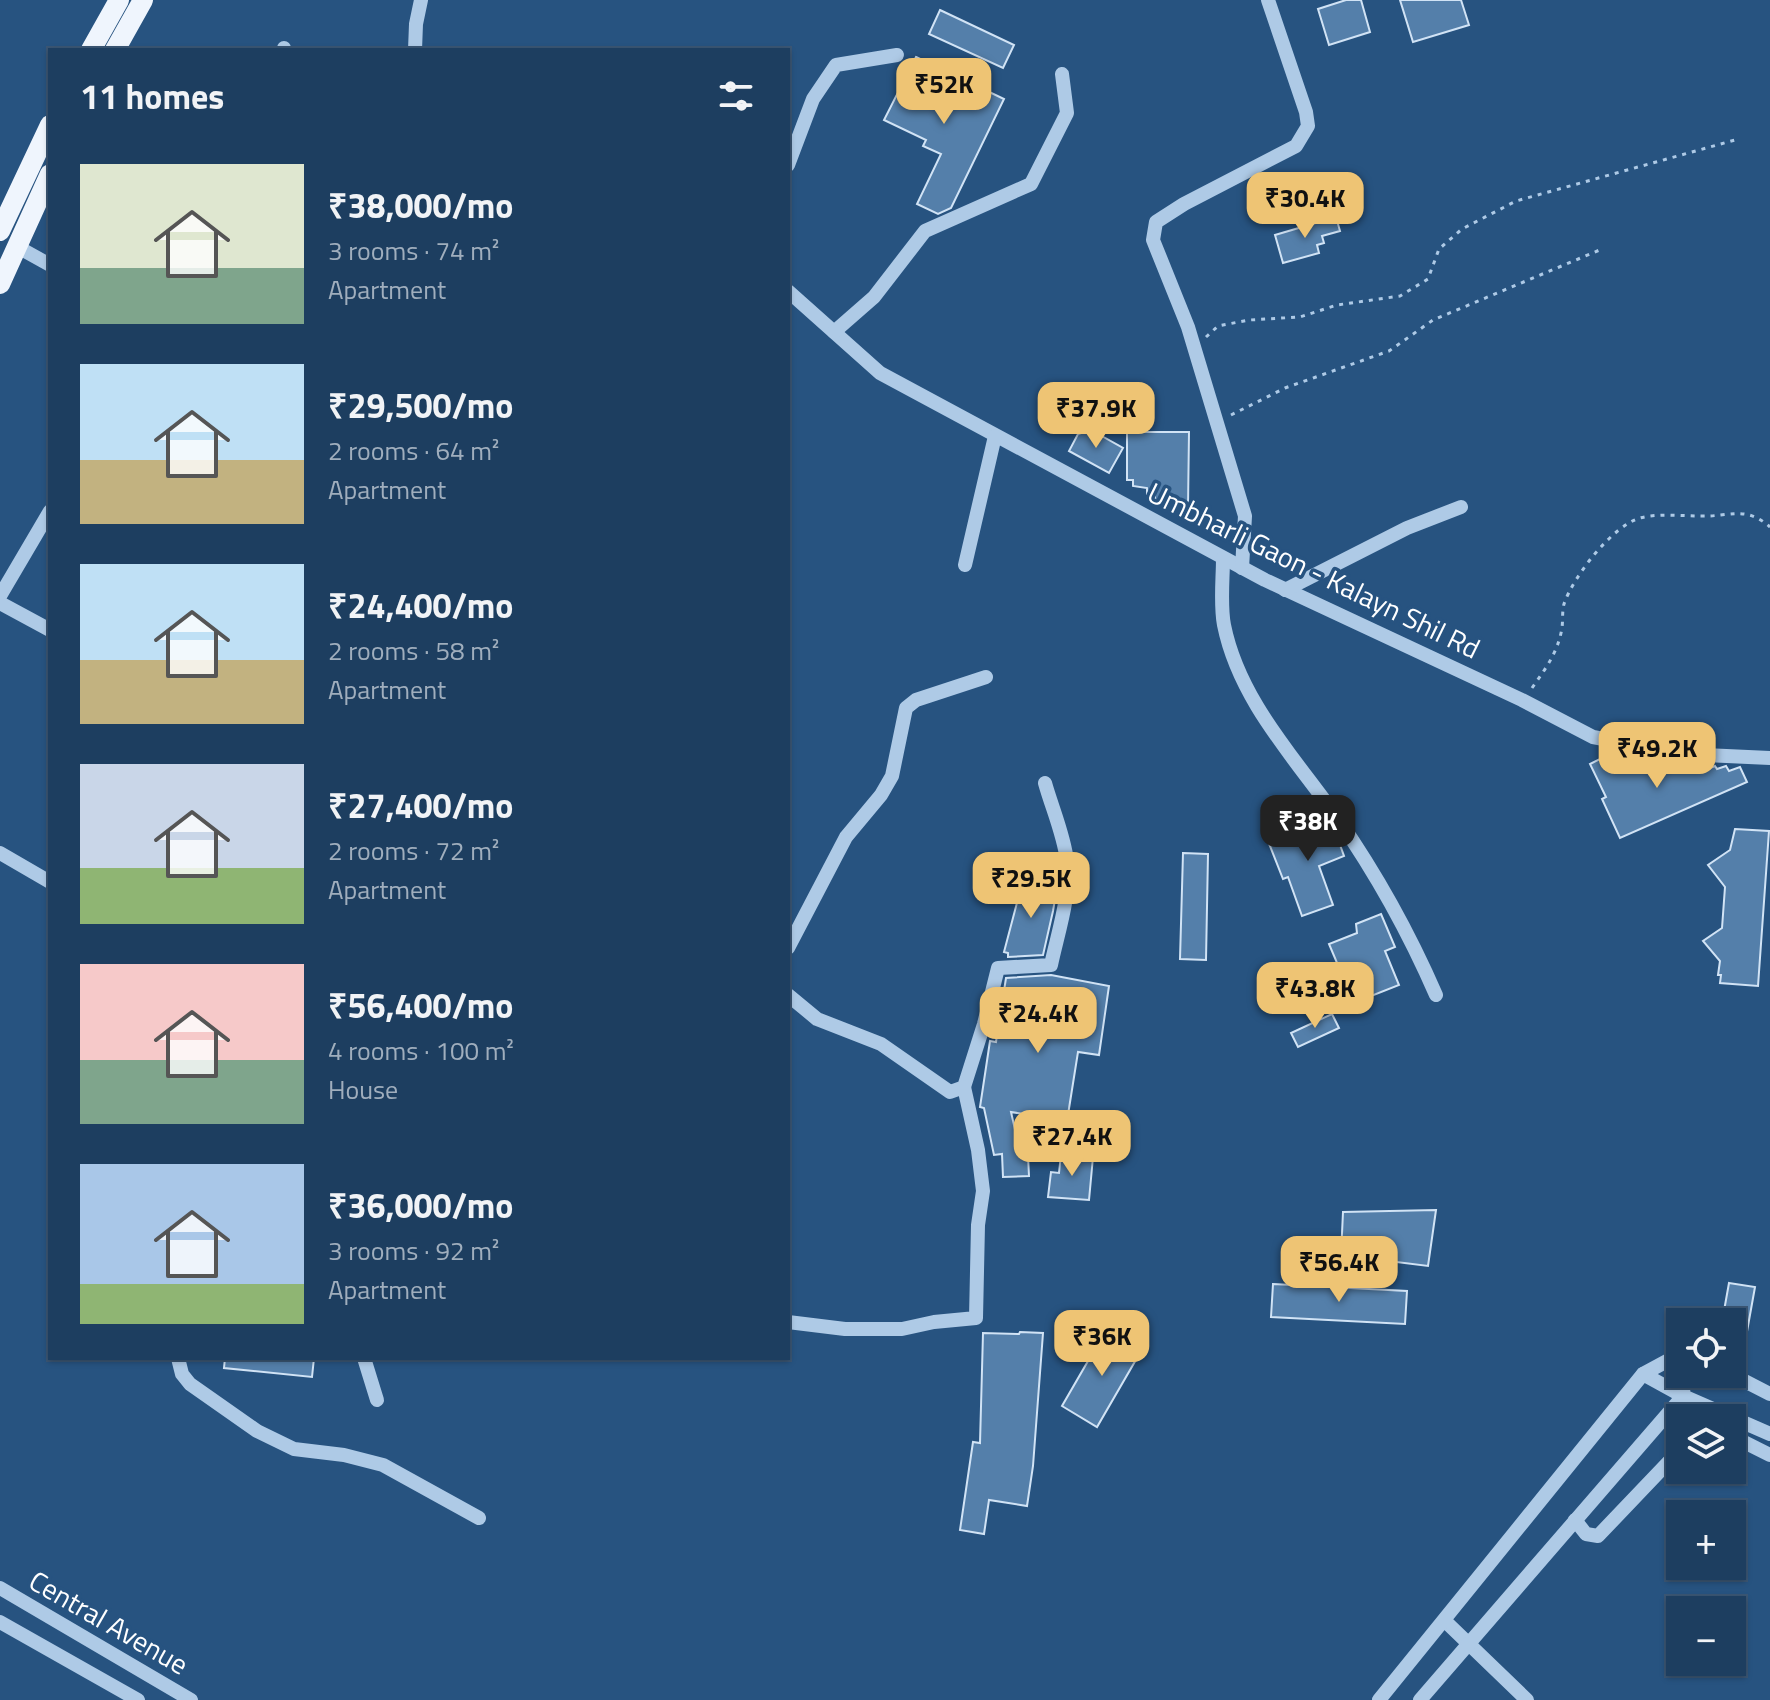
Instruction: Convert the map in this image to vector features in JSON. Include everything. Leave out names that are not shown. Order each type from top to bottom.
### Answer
[{"type":"main road","points":[[92,48],[119,0]]},
{"type":"main road","points":[[116,48],[143,0]]},
{"type":"main road","points":[[0,231],[48,129]]},
{"type":"main road","points":[[0,284],[48,178]]},
{"type":"street","points":[[415,48],[421,0]]},
{"type":"street","points":[[1242,568],[1245,516],[1194,348],[1153,240],[1156,222],[1184,204],[1296,146],[1308,126],[1268,0]]},
{"type":"street","points":[[790,160],[813,99],[836,65],[897,55]]},
{"type":"street","points":[[834,332],[874,297],[925,231],[1031,184],[1067,113],[1062,74]]},
{"type":"street","points":[[16,246],[48,264]]},
{"type":"street","name":"Umbharli Gaon - Kalayn Shil Rd","points":[[790,293],[880,373],[1285,590],[1522,700],[1593,737],[1683,754],[1770,758]]},
{"type":"street","points":[[965,565],[995,436]]},
{"type":"street","points":[[1285,590],[1407,528],[1461,507]]},
{"type":"street","points":[[0,596],[48,514]]},
{"type":"street","points":[[1223,558],[1223,624],[1242,682],[1379,883],[1414,944],[1436,995]]},
{"type":"street","points":[[0,603],[48,629]]},
{"type":"street","points":[[790,944],[846,837],[881,795],[892,776],[906,708],[916,700],[986,677]]},
{"type":"street","points":[[790,1322],[845,1329],[902,1329],[976,1318],[978,1225],[983,1191],[978,1150],[964,1087],[998,968],[1051,965],[1067,889],[1067,859],[1045,783]]},
{"type":"street","points":[[0,853],[48,881]]},
{"type":"street","points":[[790,997],[817,1019],[881,1044],[950,1092],[964,1087]]},
{"type":"street","points":[[178,1360],[182,1374],[190,1384],[257,1431],[294,1449],[344,1455],[383,1465],[479,1518]]},
{"type":"street","points":[[365,1360],[377,1400]]},
{"type":"street","points":[[1379,1700],[1643,1374],[1666,1362]]},
{"type":"street","points":[[1643,1374],[1683,1396],[1770,1434]]},
{"type":"street","points":[[1746,1382],[1770,1394]]},
{"type":"street","points":[[1420,1700],[1683,1396],[1683,1388]]},
{"type":"street","points":[[1746,1443],[1770,1455]]},
{"type":"street","points":[[1575,1520],[1586,1534],[1598,1536],[1666,1465]]},
{"type":"street","name":"Central Avenue","points":[[0,1588],[191,1700]]},
{"type":"street","points":[[1445,1621],[1527,1700]]},
{"type":"street","name":"Central Avenue","points":[[0,1622],[138,1700]]},
{"type":"path","points":[[1194,348],[1218,326],[1249,320],[1300,317],[1337,305],[1400,296],[1428,279],[1439,249],[1462,229],[1516,201],[1735,140]]},
{"type":"path","points":[[1216,422],[1285,388],[1389,351],[1433,320],[1602,249]]},
{"type":"path","points":[[1522,700],[1555,653],[1564,605],[1576,580],[1601,546],[1626,526],[1637,519],[1657,516],[1710,517],[1734,512],[1754,515],[1770,527]]},
{"type":"building","points":[[1346,0],[1361,0],[1370,32],[1329,45],[1318,9]]},
{"type":"building","points":[[1400,0],[1461,0],[1469,25],[1413,42]]},
{"type":"building","points":[[940,10],[1014,45],[1003,68],[929,34]]},
{"type":"building","points":[[916,57],[1004,99],[951,208],[938,214],[917,204],[941,154],[923,146],[926,140],[884,120]]},
{"type":"building","points":[[1336,217],[1340,231],[1322,236],[1324,243],[1317,245],[1319,253],[1283,263],[1275,235]]},
{"type":"building","points":[[1091,430],[1123,448],[1109,473],[1069,451],[1078,434]]},
{"type":"building","points":[[1127,432],[1189,432],[1188,508],[1165,508],[1165,505],[1159,505],[1159,500],[1155,500],[1155,494],[1147,494],[1147,488],[1133,486],[1133,480],[1127,480]]},
{"type":"building","points":[[1610,754],[1615,764],[1631,757],[1633,761],[1644,757],[1648,766],[1653,764],[1658,775],[1682,764],[1687,771],[1700,765],[1706,765],[1708,769],[1726,766],[1729,771],[1740,767],[1747,782],[1620,838],[1602,799],[1606,797],[1590,764]]},
{"type":"building","points":[[1326,819],[1336,834],[1344,856],[1319,866],[1333,905],[1302,916],[1288,877],[1283,879],[1268,841]]},
{"type":"building","points":[[1735,829],[1769,831],[1758,986],[1720,983],[1720,961],[1703,941],[1722,928],[1725,887],[1708,865],[1730,850]]},
{"type":"building","points":[[1183,853],[1208,854],[1206,960],[1180,959]]},
{"type":"building","points":[[1023,880],[1057,888],[1053,911],[1043,955],[1008,957],[1008,953],[1004,952]]},
{"type":"building","points":[[1381,914],[1395,947],[1385,951],[1399,985],[1361,1000],[1347,967],[1340,970],[1329,944],[1357,933],[1356,924]]},
{"type":"building","points":[[1051,975],[1109,986],[1099,1055],[1078,1052],[1067,1121],[1011,1112],[1021,1156],[1028,1156],[1029,1176],[1003,1177],[1002,1154],[994,1155],[984,1108],[980,1107],[990,1041],[996,1042],[1006,978]]},
{"type":"building","points":[[1332,1014],[1339,1028],[1298,1047],[1291,1033]]},
{"type":"building","points":[[1061,1154],[1093,1157],[1089,1200],[1048,1197],[1051,1172],[1059,1173]]},
{"type":"building","points":[[1436,1210],[1428,1266],[1341,1255],[1343,1212]]},
{"type":"building","points":[[1729,1283],[1755,1287],[1746,1337],[1746,1308],[1725,1308]]},
{"type":"building","points":[[1273,1284],[1407,1291],[1405,1324],[1271,1317]]},
{"type":"building","points":[[1106,1330],[1141,1351],[1097,1427],[1062,1406]]},
{"type":"building","points":[[983,1333],[1043,1333],[1027,1506],[989,1500],[984,1534],[960,1530],[973,1442],[980,1443]]},
{"type":"building","points":[[225,1360],[314,1360],[312,1377],[224,1368]]}]
